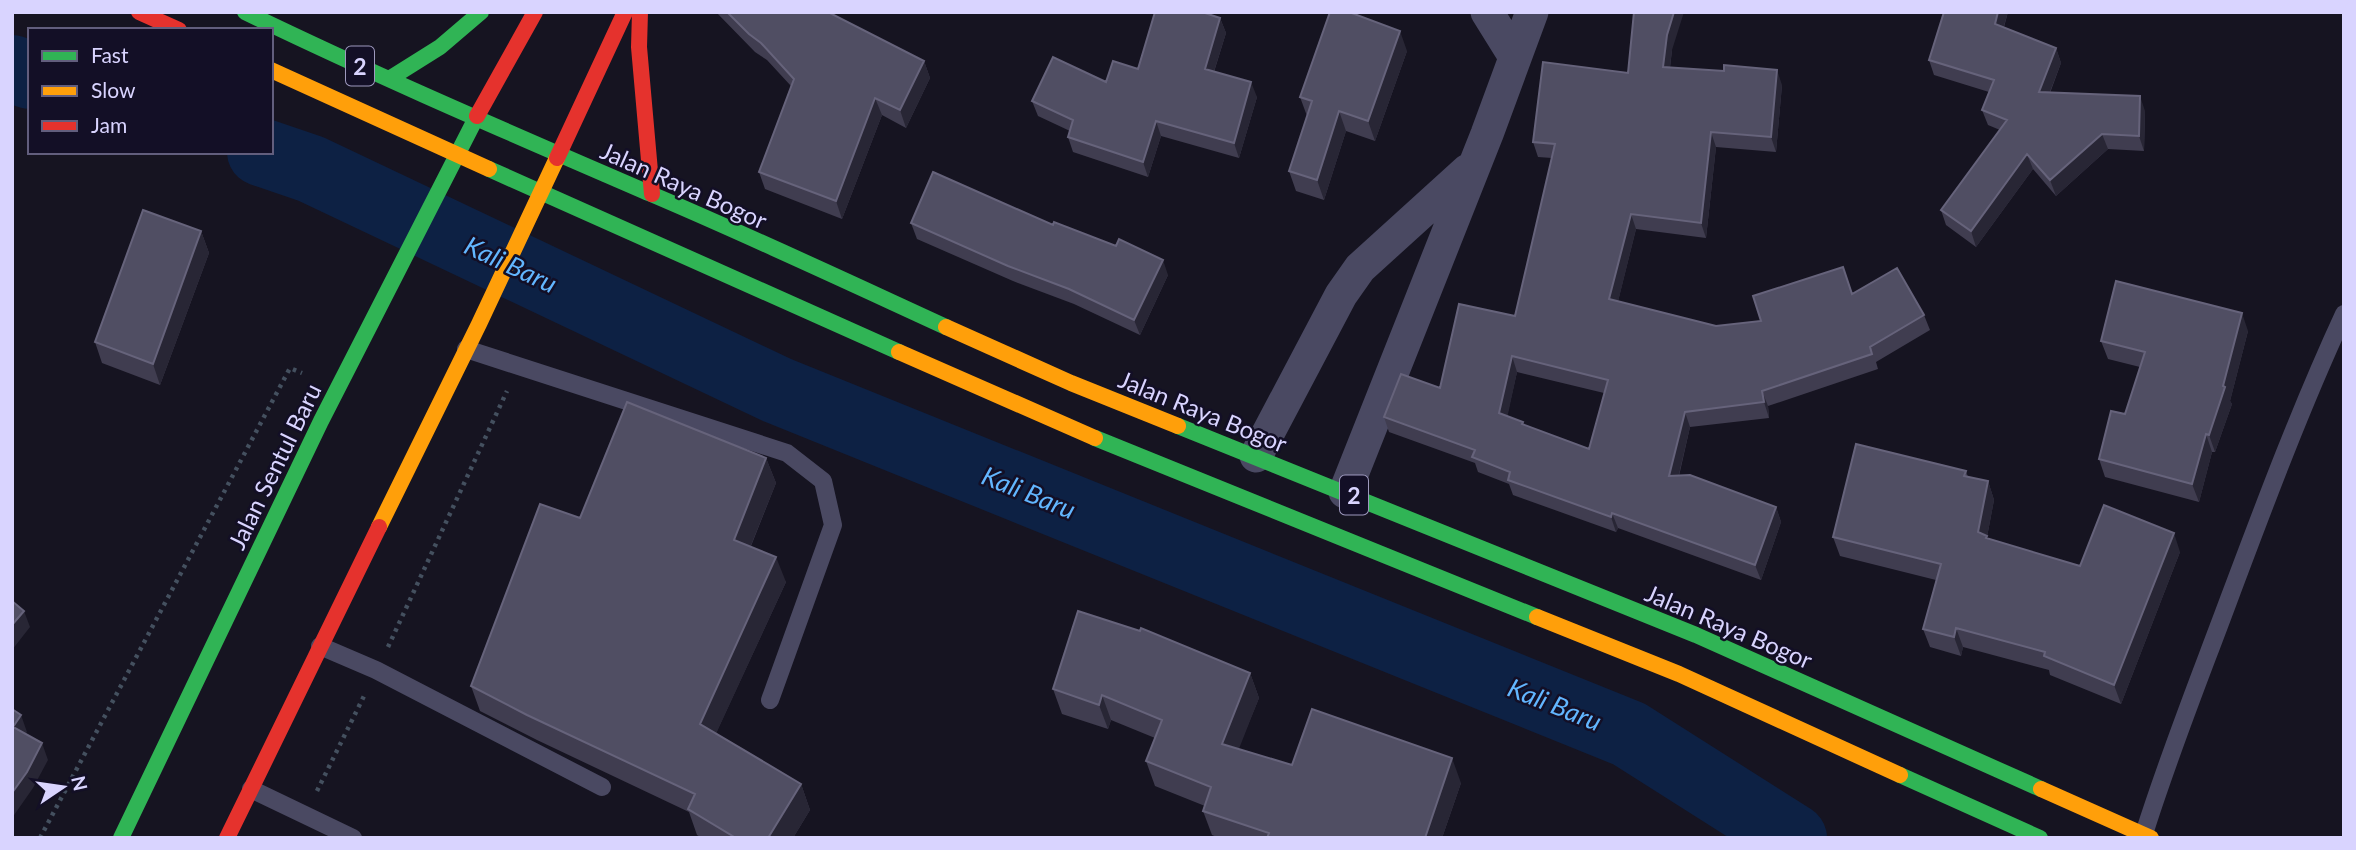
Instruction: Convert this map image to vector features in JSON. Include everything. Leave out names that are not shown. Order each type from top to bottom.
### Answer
[{"type":"main road","points":[[139,12],[175,28]]},
{"type":"main road","name":"Jalan Raya Bogor","points":[[245,12],[557,155],[652,194],[1071,383],[1696,635],[2148,836]]},
{"type":"main road","points":[[389,79],[440,47],[481,12]]},
{"type":"main road","name":"Jalan Sentul Baru","points":[[121,838],[337,387],[475,118],[536,12]]},
{"type":"main road","points":[[227,838],[479,324],[625,12]]},
{"type":"main road","points":[[640,12],[639,47],[652,194]]},
{"type":"main road","name":"2","points":[[273,71],[540,193],[1059,423],[1508,594],[2040,838]]},
{"type":"main road","points":[[1508,594],[1521,563]]},
{"type":"street","points":[[1487,12],[1515,57]]},
{"type":"street","points":[[1345,492],[1532,12]]},
{"type":"street","points":[[1256,456],[1341,295],[1360,268],[1475,163]]},
{"type":"lane","points":[[2148,836],[2163,775],[2276,474],[2317,372],[2344,314]]},
{"type":"lane","points":[[466,349],[787,453],[823,481],[833,525],[770,699]]},
{"type":"lane","points":[[320,646],[376,670],[601,787]]},
{"type":"lane","points":[[251,789],[353,838]]},
{"type":"path","points":[[305,815],[508,388],[514,364]]},
{"type":"path","points":[[40,838],[290,369],[337,387]]},
{"type":"building","points":[[727,12],[828,12],[924,61],[900,110],[875,98],[836,201],[759,172],[794,79],[761,43]]},
{"type":"building","points":[[1155,12],[1202,12],[1220,18],[1205,69],[1251,82],[1234,143],[1156,121],[1143,162],[1068,137],[1073,120],[1032,101],[1053,57],[1106,82],[1113,61],[1138,69]]},
{"type":"building","points":[[1330,12],[1349,12],[1400,31],[1368,121],[1339,111],[1317,180],[1289,171],[1312,101],[1300,97]]},
{"type":"building","points":[[1634,12],[1674,12],[1667,35],[1663,67],[1724,71],[1724,65],[1777,70],[1771,137],[1711,132],[1701,223],[1631,214],[1609,299],[1716,326],[1761,321],[1753,296],[1843,267],[1852,294],[1897,268],[1924,315],[1870,347],[1872,354],[1762,391],[1764,402],[1685,412],[1669,476],[1690,475],[1776,507],[1755,565],[1612,513],[1611,517],[1508,480],[1510,472],[1472,457],[1475,450],[1384,417],[1401,374],[1440,388],[1459,304],[1515,316],[1555,144],[1533,142],[1543,62],[1628,73]],"holes":[[[1512,356],[1608,380],[1589,449],[1499,413]]]},
{"type":"building","points":[[1944,12],[1998,12],[1995,24],[2056,48],[2039,92],[2140,96],[2139,136],[2102,134],[2050,180],[2027,154],[1971,231],[1941,210],[2007,120],[1982,110],[1994,80],[1929,60]]},
{"type":"building","points":[[933,172],[1053,225],[1054,222],[1116,246],[1119,239],[1163,260],[1134,320],[1069,289],[1008,266],[911,223]]},
{"type":"building","points":[[143,210],[201,231],[153,364],[95,342]]},
{"type":"building","points":[[2116,281],[2242,313],[2223,386],[2225,387],[2209,435],[2206,434],[2192,484],[2099,459],[2111,411],[2125,414],[2145,352],[2101,341]]},
{"type":"building","points":[[627,402],[766,458],[734,540],[776,557],[700,724],[801,784],[768,838],[736,838],[688,809],[695,794],[471,686],[540,504],[580,518]]},
{"type":"building","points":[[1856,444],[1966,471],[1964,476],[1988,481],[1978,532],[1987,536],[1986,538],[2080,566],[2104,505],[2174,533],[2114,685],[2044,656],[2045,652],[1956,628],[1954,637],[1923,629],[1941,564],[1833,537]]},
{"type":"building","points":[[12,601],[24,611],[12,625]]},
{"type":"building","points":[[1078,611],[1140,631],[1141,628],[1250,673],[1222,744],[1292,765],[1312,709],[1452,758],[1425,838],[1267,838],[1269,833],[1203,811],[1211,787],[1146,761],[1162,720],[1102,695],[1099,705],[1053,689]]},
{"type":"building","points":[[12,709],[21,715],[13,727],[42,743],[12,793]]},
{"type":"waterway","name":"Kali Baru","points":[[12,69],[28,74]]},
{"type":"waterway","name":"Kali Baru","points":[[267,154],[311,169],[777,390],[1629,734],[1793,838]]},
{"type":"traffic: fast","points":[[245,12],[396,83],[725,226],[946,327]]},
{"type":"traffic: fast","points":[[389,79],[440,47],[481,12]]},
{"type":"traffic: fast","points":[[121,838],[321,421],[477,116]]},
{"type":"traffic: fast","points":[[489,169],[899,352]]},
{"type":"traffic: fast","points":[[1178,426],[1696,635],[2041,789]]},
{"type":"traffic: fast","points":[[1095,438],[1537,617]]},
{"type":"traffic: fast","points":[[1900,775],[2040,838]]},
{"type":"traffic: slow","points":[[273,71],[489,169]]},
{"type":"traffic: slow","points":[[379,527],[557,158]]},
{"type":"traffic: slow","points":[[946,327],[1071,383],[1178,426]]},
{"type":"traffic: slow","points":[[899,352],[1095,438]]},
{"type":"traffic: slow","points":[[1537,617],[1679,674],[1900,775]]},
{"type":"traffic: slow","points":[[2041,789],[2151,838]]},
{"type":"traffic: jam","points":[[139,12],[175,28]]},
{"type":"traffic: jam","points":[[477,116],[535,12]]},
{"type":"traffic: jam","points":[[557,158],[625,12]]},
{"type":"traffic: jam","points":[[640,12],[639,47],[652,194]]},
{"type":"traffic: jam","points":[[227,838],[379,527]]}]
